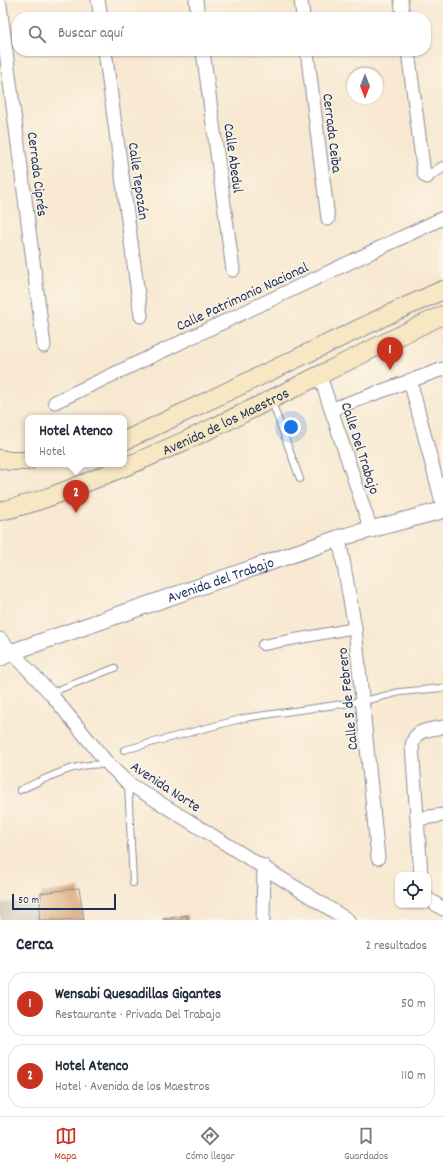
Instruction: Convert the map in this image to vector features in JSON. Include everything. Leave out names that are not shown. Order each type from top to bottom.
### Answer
[{"type":"main road","name":"Avenida de los Maestros","points":[[127,440],[443,290]]},
{"type":"main road","name":"Avenida de los Maestros","points":[[127,466],[148,458],[271,400],[443,315]]},
{"type":"main road","points":[[0,459],[25,461]]},
{"type":"main road","name":"Avenida de los Maestros","points":[[0,511],[49,497],[125,467]]},
{"type":"street","points":[[98,0],[100,12]]},
{"type":"street","points":[[196,0],[197,12]]},
{"type":"street","points":[[301,0],[302,12]]},
{"type":"street","points":[[401,0],[402,12]]},
{"type":"street","name":"Cerrada Ciprés","points":[[0,5],[44,346]]},
{"type":"street","name":"Calle Tepozán","points":[[106,56],[141,316]]},
{"type":"street","name":"Calle Abedul","points":[[204,56],[233,270]]},
{"type":"street","name":"Cerrada Ceiba","points":[[308,56],[328,219]]},
{"type":"street","points":[[409,56],[424,174],[427,177],[443,167]]},
{"type":"street","name":"Calle Patrimonio Nacional","points":[[55,402],[443,218]]},
{"type":"street","points":[[332,409],[443,369]]},
{"type":"street","name":"Calle Del Trabajo","points":[[320,376],[371,530]]},
{"type":"street","points":[[410,380],[443,506]]},
{"type":"street","name":"Avenida del Trabajo","points":[[6,655],[339,538],[443,510]]},
{"type":"street","name":"Calle 5 de Febrero","points":[[339,538],[356,628],[378,858]]},
{"type":"street","points":[[263,645],[356,628]]},
{"type":"street","name":"Avenida Norte","points":[[0,639],[6,655],[50,693],[108,765],[128,782],[348,920]]},
{"type":"street","points":[[421,872],[413,740],[418,733],[443,727]]},
{"type":"street","points":[[417,819],[443,815]]},
{"type":"street","points":[[263,920],[264,866]]},
{"type":"street","points":[[431,902],[443,909]]},
{"type":"lane","points":[[271,400],[300,479]]},
{"type":"lane","points":[[50,693],[115,668]]},
{"type":"lane","points":[[124,750],[244,718],[364,701],[400,692],[443,688]]},
{"type":"lane","points":[[20,790],[74,767],[95,763],[108,765]]},
{"type":"lane","points":[[128,782],[133,883]]},
{"type":"shaded area","points":[[77,894],[81,920],[0,920],[0,904]]},
{"type":"building","points":[[79,888],[84,920],[39,920],[41,893]]},
{"type":"building","points":[[188,915],[188,920],[163,920],[163,919]]},
{"type":"place","name":"Wensabi Quesadillas Gigantes","points":[[390,370]]},
{"type":"place","name":"Hotel Atenco","points":[[76,513]]}]
